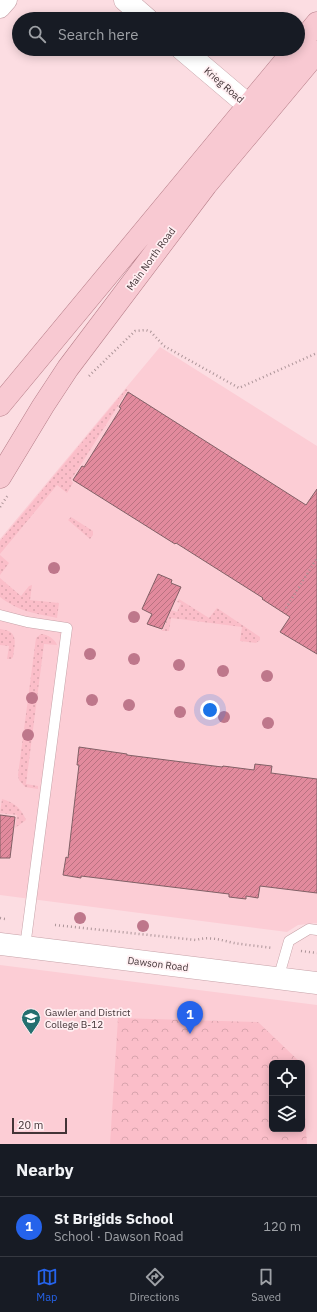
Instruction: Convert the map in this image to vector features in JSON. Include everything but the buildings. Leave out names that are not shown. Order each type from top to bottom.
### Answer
[{"type":"main road","points":[[305,38],[317,23]]},
{"type":"main road","name":"Main North Road","points":[[0,477],[68,368],[206,185],[317,52]]},
{"type":"main road","points":[[0,405],[290,56]]},
{"type":"main road","points":[[248,106],[265,101],[286,90]]},
{"type":"main road","points":[[244,139],[248,106]]},
{"type":"street","points":[[0,8],[7,0]]},
{"type":"street","points":[[125,0],[139,12]]},
{"type":"street","name":"Krieg Road","points":[[190,56],[248,106]]},
{"type":"street","name":"Dawson Road","points":[[0,944],[317,983]]},
{"type":"lane","points":[[0,614],[27,622],[67,628],[25,947]]},
{"type":"lane","points":[[278,979],[289,941],[309,929],[317,930]]},
{"type":"path","points":[[135,330],[146,330],[151,332],[164,346],[239,388],[317,353]]},
{"type":"path","points":[[286,608],[317,558]]},
{"type":"path","points":[[0,918],[5,919]]},
{"type":"path","points":[[55,925],[196,940],[204,938],[226,940],[233,943],[278,948]]},
{"type":"path","points":[[299,951],[317,953]]},
{"type":"shaded area","points":[[160,347],[317,446],[317,923],[298,925],[287,932],[0,895],[0,539]]},
{"type":"shaded area","points":[[0,965],[317,1005],[317,1144],[0,1144]]},
{"type":"green space","points":[[126,389],[128,390],[71,480],[73,483],[67,493],[57,485],[0,554],[0,541]]},
{"type":"green space","points":[[71,517],[93,531],[93,535],[90,539],[68,520]]},
{"type":"green space","points":[[0,555],[9,563],[0,575]]},
{"type":"green space","points":[[0,578],[21,596],[29,586],[32,585],[30,600],[59,603],[57,618],[21,609],[7,602],[0,597]]},
{"type":"green space","points":[[179,599],[209,618],[217,608],[260,637],[260,640],[256,643],[240,641],[242,627],[171,618],[169,631],[162,631],[171,610],[177,612],[181,603],[177,602]]},
{"type":"green space","points":[[0,629],[6,630],[13,635],[15,642],[13,657],[11,659],[7,659],[9,646],[0,645]]},
{"type":"green space","points":[[41,634],[50,637],[57,645],[44,644],[26,784],[38,786],[38,789],[25,787],[19,780],[18,775],[36,638]]},
{"type":"green space","points":[[2,799],[17,806],[26,820],[15,828],[17,815],[0,813]]},
{"type":"green space","points":[[118,1018],[258,1022],[298,1060],[269,1060],[269,1132],[305,1132],[305,1114],[307,1144],[110,1144]]},
{"type":"place","name":"St Brigids School","points":[[190,1034]]},
{"type":"place","name":"Gawler and District College B-12","points":[[31,1035]]}]
